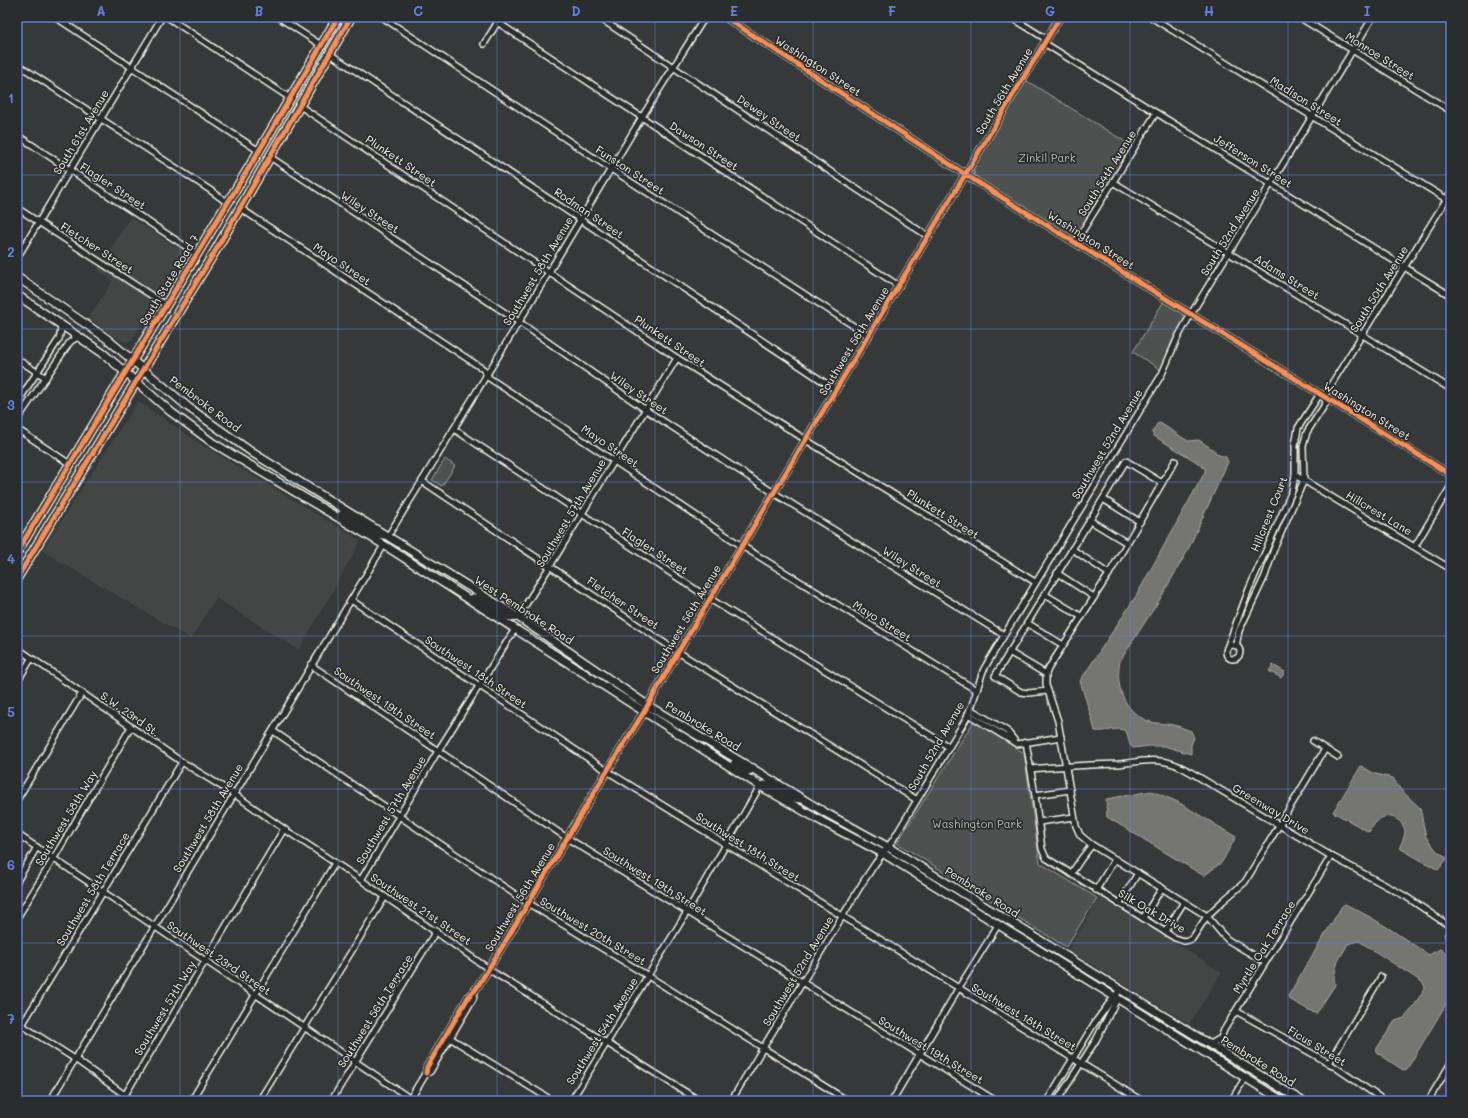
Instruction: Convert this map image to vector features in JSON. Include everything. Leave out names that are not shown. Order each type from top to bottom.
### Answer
[{"type":"main road","name":"South State Road 7","points":[[17,552],[268,137],[338,17]]},
{"type":"main road","points":[[17,578],[240,208],[351,17]]},
{"type":"main road","points":[[268,137],[266,152],[270,157]]},
{"type":"main road","points":[[259,151],[263,156],[262,171]]},
{"type":"main road","name":"Pembroke Road","points":[[17,277],[106,338],[188,408],[253,453],[388,536]]},
{"type":"main road","points":[[17,295],[104,354],[171,412],[213,443],[384,545],[390,544],[401,547],[428,564],[435,566]]},
{"type":"main road","points":[[333,515],[341,515],[375,534],[388,536]]},
{"type":"main road","points":[[26,564],[25,553],[27,535]]},
{"type":"main road","name":"West Pembroke Road","points":[[388,536],[518,617],[647,705]]},
{"type":"main road","name":"West Pembroke Road","points":[[384,545],[644,712]]},
{"type":"main road","points":[[466,597],[482,601],[506,616],[518,617]]},
{"type":"main road","points":[[515,629],[528,629],[551,644],[559,646]]},
{"type":"main road","name":"Pembroke Road","points":[[647,705],[886,850],[998,914],[1211,1044],[1300,1101]]},
{"type":"main road","name":"Pembroke Road","points":[[644,712],[760,786],[821,821],[886,850],[954,897],[998,925],[1283,1101]]},
{"type":"main road","points":[[716,758],[724,758],[747,772],[753,768]]},
{"type":"main road","points":[[760,786],[770,785],[793,798],[803,799]]},
{"type":"main road","points":[[954,897],[967,901],[988,914],[998,914]]},
{"type":"main road","points":[[998,925],[1010,926],[1042,946],[1053,948]]},
{"type":"main road","points":[[1173,1033],[1202,1046],[1232,1064],[1239,1062]]},
{"type":"main road","points":[[1245,1078],[1255,1078],[1279,1092],[1300,1101]]},
{"type":"street","points":[[55,17],[259,151]]},
{"type":"street","name":"South 61st Avenue","points":[[17,258],[162,17]]},
{"type":"street","points":[[167,17],[290,98]]},
{"type":"street","points":[[278,17],[321,45]]},
{"type":"street","name":"Funston Street","points":[[382,17],[611,169],[868,336]]},
{"type":"street","points":[[484,44],[500,17]]},
{"type":"street","name":"Dewey Street","points":[[598,17],[929,237]]},
{"type":"street","name":"Southwest 58th Avenue","points":[[388,536],[549,271],[582,220],[642,117],[675,67],[705,17]]},
{"type":"street","name":"Washington Street","points":[[725,17],[966,175],[1451,475]]},
{"type":"street","name":"Jefferson Street","points":[[1011,17],[1045,41],[1156,113],[1451,296]]},
{"type":"street","name":"South 56th Avenue","points":[[966,175],[1060,17]]},
{"type":"street","name":"Madison Street","points":[[1151,17],[1449,201]]},
{"type":"street","name":"Monroe Street","points":[[1299,17],[1451,111]]},
{"type":"street","name":"South 52nd Avenue","points":[[1191,314],[1230,253],[1373,17]]},
{"type":"street","name":"Dawson Street","points":[[497,22],[899,286]]},
{"type":"street","name":"Rodman Street","points":[[330,54],[836,390]]},
{"type":"street","points":[[17,64],[228,203]]},
{"type":"street","name":"Plunkett Street","points":[[300,106],[677,358],[1035,582]]},
{"type":"street","name":"South 54th Avenue","points":[[1078,244],[1078,238],[1156,113]]},
{"type":"street","name":"Flagler Street","points":[[17,135],[197,254]]},
{"type":"street","name":"Wiley Street","points":[[270,157],[519,322],[646,410],[774,493],[1004,635]]},
{"type":"street","name":"Southwest 56th Avenue","points":[[409,1101],[450,1038],[488,968],[644,712],[678,652],[966,175]]},
{"type":"street","name":"Adams Street","points":[[1114,182],[1451,389]]},
{"type":"street","name":"South 50th Avenue","points":[[1324,396],[1404,267],[1449,201],[1451,192]]},
{"type":"street","name":"Fletcher Street","points":[[17,208],[166,305]]},
{"type":"street","name":"Mayo Street","points":[[240,208],[483,369],[489,378],[742,546],[976,690]]},
{"type":"street","name":"Southwest 52nd Avenue","points":[[1035,582],[1162,374],[1178,337],[1191,314]]},
{"type":"street","points":[[17,403],[59,339],[61,330],[58,323]]},
{"type":"street","points":[[17,420],[70,342],[76,338],[81,338]]},
{"type":"street","name":"Southwest 57th Avenue","points":[[518,617],[677,358]]},
{"type":"street","points":[[17,359],[46,378]]},
{"type":"street","name":"Hillcrest Court","points":[[1227,648],[1249,589],[1292,491],[1295,475],[1295,445],[1298,428],[1318,397],[1324,396],[1326,403],[1307,432],[1304,446],[1304,480],[1274,549],[1265,576],[1239,631],[1236,646]]},
{"type":"street","name":"Flagler Street","points":[[454,428],[582,515],[710,599],[949,747]]},
{"type":"street","points":[[17,429],[70,464]]},
{"type":"street","points":[[1048,691],[1028,693],[1021,692],[995,676],[1126,461],[1162,483]]},
{"type":"street","points":[[1175,461],[1109,574],[1046,674],[1048,691],[1058,721],[1074,817],[1080,835],[1092,845],[1208,916],[1228,940],[1266,962]]},
{"type":"street","name":"Hillcrest Lane","points":[[1295,475],[1451,569]]},
{"type":"street","name":"Fletcher Street","points":[[422,481],[678,652],[917,800]]},
{"type":"street","points":[[1415,546],[1451,486]]},
{"type":"street","points":[[1103,498],[1140,522]]},
{"type":"street","points":[[1089,520],[1127,543]]},
{"type":"street","name":"Southwest 58th Avenue","points":[[50,1101],[384,545]]},
{"type":"street","points":[[1072,549],[1109,574]]},
{"type":"street","points":[[1057,573],[1094,597]]},
{"type":"street","name":"South 52nd Avenue","points":[[886,850],[968,714],[983,671],[1035,582]]},
{"type":"street","points":[[1044,594],[1082,617]]},
{"type":"street","name":"Southwest 18th Street","points":[[351,600],[607,771],[958,989],[1142,1101]]},
{"type":"street","points":[[1027,623],[1063,645]]},
{"type":"street","name":"Southwest 57th Avenue","points":[[361,880],[438,751],[515,629]]},
{"type":"street","points":[[1232,645],[1236,646],[1239,649],[1238,656],[1234,658],[1228,656],[1226,652],[1227,648],[1232,645]]},
{"type":"street","name":"S.W. 23rd St.","points":[[17,648],[182,762],[234,794]]},
{"type":"street","points":[[1009,652],[1046,674]]},
{"type":"street","points":[[17,682],[31,659]]},
{"type":"street","name":"Southwest 19th Street","points":[[311,666],[567,838],[996,1101]]},
{"type":"street","points":[[17,800],[82,693]]},
{"type":"street","points":[[970,708],[1007,731],[1017,744]]},
{"type":"street","points":[[968,714],[1017,744],[1061,737]]},
{"type":"street","name":"Southwest 58th Way","points":[[17,918],[131,727]]},
{"type":"street","name":"Southwest 20th Street","points":[[273,730],[528,903],[848,1101]]},
{"type":"street","points":[[1313,741],[1338,757]]},
{"type":"street","name":"Silk Oak Drive","points":[[1026,742],[1032,769],[1044,855],[1049,861],[1180,941],[1188,941],[1195,936],[1208,916],[1222,901],[1245,882],[1325,749]]},
{"type":"street","name":"Greenway Drive","points":[[1032,769],[1120,764],[1148,760],[1168,762],[1185,769],[1331,856],[1405,896],[1451,927],[1448,935],[1451,942]]},
{"type":"street","name":"Southwest 58th Terrace","points":[[19,1024],[104,892],[182,762]]},
{"type":"street","name":"Southwest 54th Avenue","points":[[571,1101],[687,912],[760,786]]},
{"type":"street","points":[[1035,794],[1070,790]]},
{"type":"street","name":"Southwest 21st Street","points":[[234,794],[488,968],[700,1101]]},
{"type":"street","points":[[1039,822],[1074,817]]},
{"type":"street","name":"Southwest 57th Way","points":[[125,1095],[284,829]]},
{"type":"street","name":"Southwest 23rd Street","points":[[18,835],[255,995],[305,1027],[405,1096],[409,1101]]},
{"type":"street","points":[[1071,874],[1092,845]]},
{"type":"street","points":[[17,880],[37,847]]},
{"type":"street","name":"Southwest 52nd Avenue","points":[[731,1101],[842,917],[875,864],[886,850]]},
{"type":"street","name":"Myrtle Oak Terrace","points":[[1211,1044],[1221,1038],[1224,1030],[1331,856]]},
{"type":"street","points":[[1096,890],[1115,859]]},
{"type":"street","points":[[191,1101],[335,863]]},
{"type":"street","points":[[1120,904],[1138,873]]},
{"type":"street","points":[[1143,918],[1162,888]]},
{"type":"street","points":[[260,1101],[384,896]]},
{"type":"street","points":[[1165,932],[1184,902]]},
{"type":"street","points":[[892,1101],[958,989],[998,925]]},
{"type":"street","name":"Southwest 56th Terrace","points":[[331,1101],[436,931]]},
{"type":"street","points":[[1329,1063],[1381,977]]},
{"type":"street","name":"Southwest 56th Avenue","points":[[426,1073],[427,1067],[468,996],[476,989]]},
{"type":"street","points":[[1057,1101],[1096,1040],[1115,1003],[1119,989]]},
{"type":"street","points":[[1048,1101],[1094,1024],[1111,1001],[1116,997]]},
{"type":"street","name":"Ficus Street","points":[[1236,1011],[1329,1063],[1385,1101]]},
{"type":"street","points":[[19,1024],[75,1059],[133,1101]]},
{"type":"street","points":[[450,1038],[553,1101]]},
{"type":"street","points":[[1428,1101],[1451,1063]]},
{"type":"street","points":[[1231,1101],[1245,1078]]},
{"type":"shaded area","points":[[130,217],[183,251],[184,255],[132,341],[126,342],[120,340],[88,318],[113,281],[98,270]]},
{"type":"shaded area","points":[[138,401],[199,443],[361,541],[299,650],[216,598],[191,639],[42,551]]},
{"type":"shaded area","points":[[1160,423],[1188,441],[1199,440],[1215,451],[1216,454],[1226,457],[1228,462],[1187,552],[1160,599],[1120,661],[1119,679],[1120,688],[1127,704],[1139,717],[1151,722],[1175,725],[1191,731],[1194,738],[1191,745],[1191,754],[1164,746],[1133,748],[1130,744],[1127,733],[1123,730],[1115,729],[1095,731],[1080,681],[1136,596],[1205,472],[1205,469],[1200,464],[1154,436],[1152,433],[1157,424]]},
{"type":"shaded area","points":[[1273,665],[1285,672],[1281,678],[1269,671]]},
{"type":"shaded area","points":[[1361,766],[1375,774],[1393,778],[1401,790],[1420,808],[1426,837],[1438,852],[1447,859],[1438,870],[1401,849],[1400,846],[1405,831],[1402,824],[1396,819],[1392,817],[1381,818],[1369,832],[1333,812]]},
{"type":"shaded area","points":[[1152,791],[1178,802],[1236,837],[1222,862],[1204,876],[1107,817],[1106,799]]},
{"type":"shaded area","points":[[1100,897],[1222,972],[1189,1024],[1068,950]]},
{"type":"shaded area","points":[[1345,904],[1378,922],[1429,955],[1440,949],[1451,957],[1451,996],[1407,1069],[1403,1070],[1376,1052],[1377,1048],[1395,1021],[1404,1018],[1412,1009],[1425,988],[1424,984],[1359,941],[1348,944],[1338,961],[1334,977],[1335,985],[1316,1014],[1289,999],[1288,996],[1342,906]]},
{"type":"green space","name":"Zinkil Park","points":[[1027,81],[1129,144],[1130,148],[1078,235],[1073,238],[975,176],[973,168],[1022,84]]},
{"type":"green space","points":[[1164,301],[1182,312],[1185,318],[1172,341],[1161,370],[1133,352]]},
{"type":"green space","points":[[445,459],[455,466],[442,486],[432,480]]},
{"type":"green space","name":"Washington Park","points":[[974,721],[1024,753],[1040,863],[1097,898],[1066,947],[897,843]]},
{"type":"cycle path","points":[[17,552],[259,151],[338,17]]},
{"type":"cycle path","points":[[17,578],[214,253],[351,17]]},
{"type":"cycle path","points":[[725,17],[977,182],[1451,475]]},
{"type":"cycle path","points":[[426,1073],[427,1067],[469,996],[476,989],[505,942],[644,712],[678,652],[1060,17]]}]
